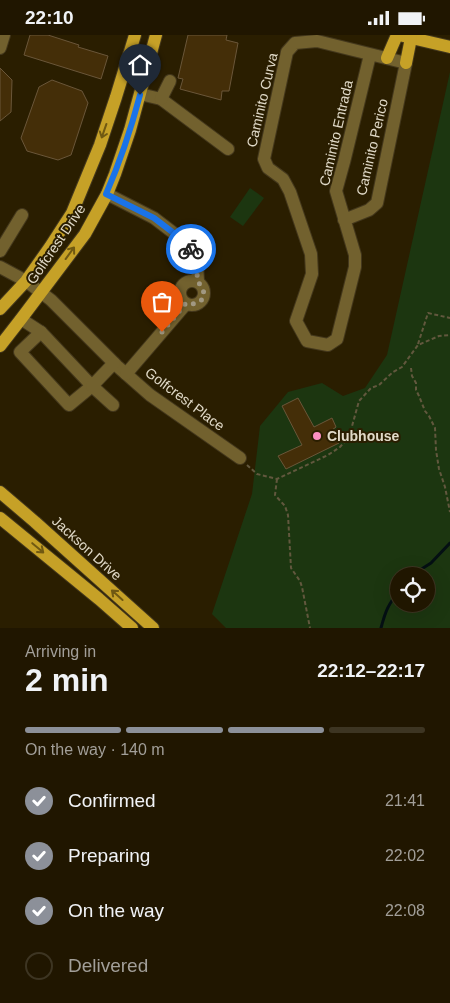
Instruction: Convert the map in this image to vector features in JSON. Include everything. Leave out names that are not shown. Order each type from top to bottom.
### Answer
[{"type":"main road","name":"Golfcrest Drive","points":[[0,309],[26,281],[72,213],[100,145],[135,35]]},
{"type":"main road","name":"Golfcrest Drive","points":[[2,343],[42,293],[85,234],[106,194],[115,175],[130,130],[156,35]]},
{"type":"main road","points":[[404,36],[450,47]]},
{"type":"main road","points":[[386,58],[404,36]]},
{"type":"main road","points":[[404,36],[406,63]]},
{"type":"main road","name":"Jackson Drive","points":[[0,492],[153,628]]},
{"type":"main road","points":[[0,518],[132,628]]},
{"type":"street","points":[[0,48],[4,35]]},
{"type":"street","name":"Caminito Curva","points":[[339,333],[337,339],[328,345],[307,341],[296,321],[312,274],[311,254],[290,192],[283,179],[268,168],[264,159],[287,52],[294,43],[317,41],[370,55]]},
{"type":"street","points":[[370,55],[406,63]]},
{"type":"street","name":"Caminito Entrada","points":[[339,333],[355,267],[355,255],[336,191],[370,55]]},
{"type":"street","name":"Caminito Perico","points":[[344,220],[369,210],[376,203],[406,63]]},
{"type":"street","points":[[161,99],[170,81]]},
{"type":"street","points":[[140,95],[161,99],[228,149]]},
{"type":"street","points":[[106,194],[154,218],[188,244],[197,261],[198,282],[204,293],[197,304],[186,303],[126,374]]},
{"type":"street","points":[[0,251],[22,215]]},
{"type":"street","name":"Golfcrest Place","points":[[0,267],[26,281],[51,300],[114,363],[150,395],[240,459]]},
{"type":"street","points":[[21,319],[41,332],[92,386],[113,405]]},
{"type":"street","points":[[20,352],[41,332]]},
{"type":"street","points":[[2,343],[20,352],[69,405],[92,386],[114,363]]},
{"type":"path","points":[[240,459],[257,474],[277,479],[328,455],[340,447],[349,437],[359,401],[371,388],[379,385],[393,372],[402,367],[418,345],[428,313],[450,318]]},
{"type":"path","points":[[418,345],[439,336],[450,335]]},
{"type":"path","points":[[411,368],[412,376],[416,383],[416,390],[435,428],[439,469],[450,512]]},
{"type":"path","points":[[277,479],[275,495],[285,506],[288,515],[290,568],[300,581],[310,628]]},
{"type":"green space","points":[[450,72],[450,628],[226,628],[212,614],[252,494],[260,426],[288,392],[322,383],[343,396],[365,388],[387,355]]},
{"type":"green space","points":[[250,188],[264,198],[243,226],[230,217]]},
{"type":"building","points":[[30,35],[48,35],[108,56],[101,79],[24,55]]},
{"type":"building","points":[[188,35],[227,35],[226,40],[238,43],[229,91],[222,91],[221,100],[180,89],[183,79],[178,78]]},
{"type":"building","points":[[0,68],[12,80],[11,112],[0,121]]},
{"type":"building","points":[[52,80],[82,91],[88,103],[71,155],[58,160],[27,151],[21,138],[39,87]]},
{"type":"building","name":"Clubhouse","points":[[298,398],[314,427],[332,418],[336,427],[332,430],[339,443],[286,469],[278,456],[302,445],[282,406]]},
{"type":"waterway","points":[[425,567],[450,543]]},
{"type":"waterway","points":[[381,628],[390,604]]},
{"type":"way so far","points":[[162,332],[186,303],[190,305],[197,304],[203,297],[203,289],[198,282],[197,261],[191,249]]},
{"type":"place","name":"Clubhouse","points":[[317,436]]},
{"type":"route","points":[[140,95],[115,175],[106,194],[154,218],[188,244],[191,249]]}]
